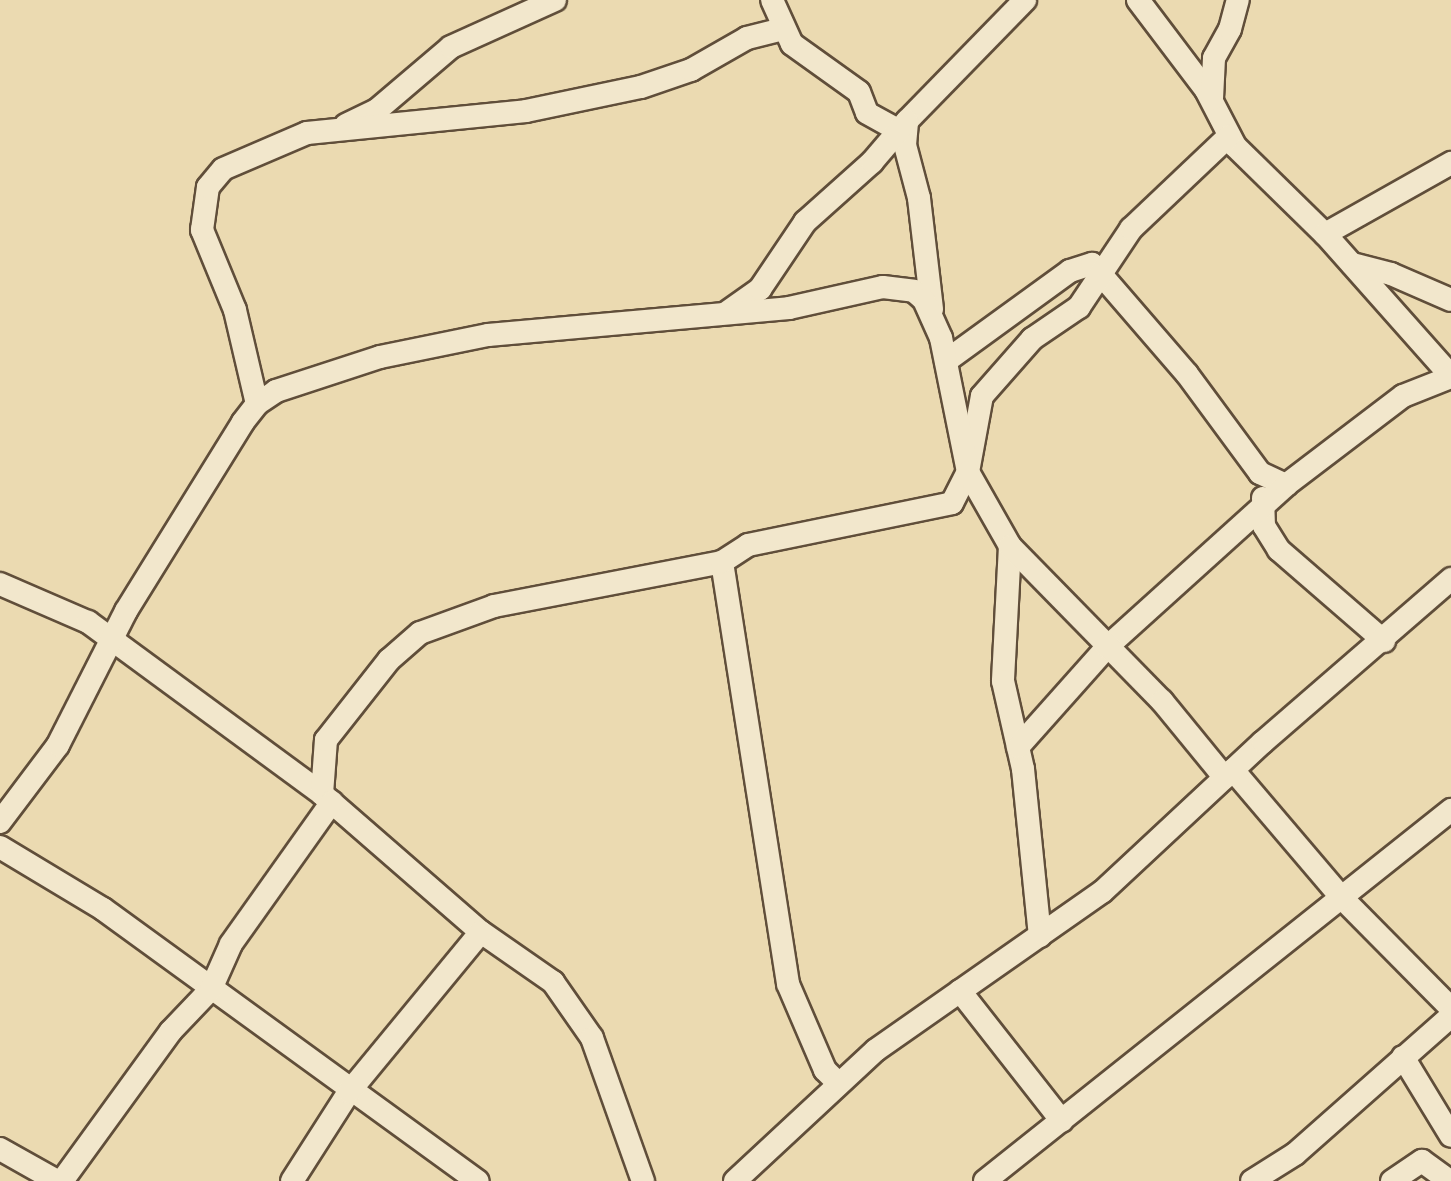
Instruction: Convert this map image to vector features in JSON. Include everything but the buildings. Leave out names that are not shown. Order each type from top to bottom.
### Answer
[{"type":"street","points":[[339,128],[377,110],[451,47],[555,0]]},
{"type":"street","points":[[772,0],[782,29],[792,44],[859,92],[867,113],[902,126]]},
{"type":"street","points":[[725,314],[760,289],[805,222],[872,162],[902,126],[1025,0]]},
{"type":"street","points":[[1018,747],[1107,647],[1286,485],[1403,396],[1451,377],[1325,234],[1229,136],[1212,99],[1138,0]]},
{"type":"street","points":[[1212,99],[1214,58],[1230,29],[1238,0]]},
{"type":"street","points":[[257,404],[235,310],[203,239],[208,187],[223,169],[307,133],[339,128],[421,125],[606,96],[667,79],[747,38],[782,29]]},
{"type":"street","points":[[902,126],[919,198],[919,237],[934,322],[946,361],[968,472],[1010,546],[1162,701],[1342,898],[1451,1008]]},
{"type":"street","points":[[0,1149],[60,1181],[171,1031],[211,989],[231,944],[327,798],[326,740],[389,660],[420,633],[494,606],[722,562],[748,545],[774,538],[938,509],[960,493],[968,472],[982,396],[1032,339],[1079,307],[1131,229],[1229,136]]},
{"type":"street","points":[[1325,234],[1451,163]]},
{"type":"street","points":[[946,361],[1070,271],[1092,264],[1102,269],[1260,473],[1286,485]]},
{"type":"street","points":[[1352,264],[1391,274],[1451,300]]},
{"type":"street","points":[[0,822],[58,745],[114,641],[126,611],[257,404],[276,391],[380,357],[488,335],[789,308],[883,287],[914,291],[934,322]]},
{"type":"street","points":[[1260,473],[1264,526],[1279,550],[1384,641]]},
{"type":"street","points":[[1010,546],[1002,656],[1018,747],[1040,936]]},
{"type":"street","points":[[722,562],[788,984],[825,1070],[838,1083]]},
{"type":"street","points":[[735,1181],[838,1083],[960,991],[1102,892],[1229,774],[1451,579]]},
{"type":"street","points":[[0,584],[79,617],[114,641],[327,798],[481,932],[553,982],[574,1006],[615,1093],[643,1181]]},
{"type":"street","points":[[985,1181],[1451,810]]},
{"type":"street","points":[[0,847],[103,909],[349,1092],[478,1181]]},
{"type":"street","points":[[292,1181],[349,1092],[481,932]]},
{"type":"street","points":[[960,991],[1062,1121]]},
{"type":"street","points":[[1252,1181],[1295,1154],[1451,1016]]},
{"type":"street","points":[[1403,1057],[1451,1136]]},
{"type":"street","points":[[1392,1181],[1422,1161],[1450,1181]]}]
